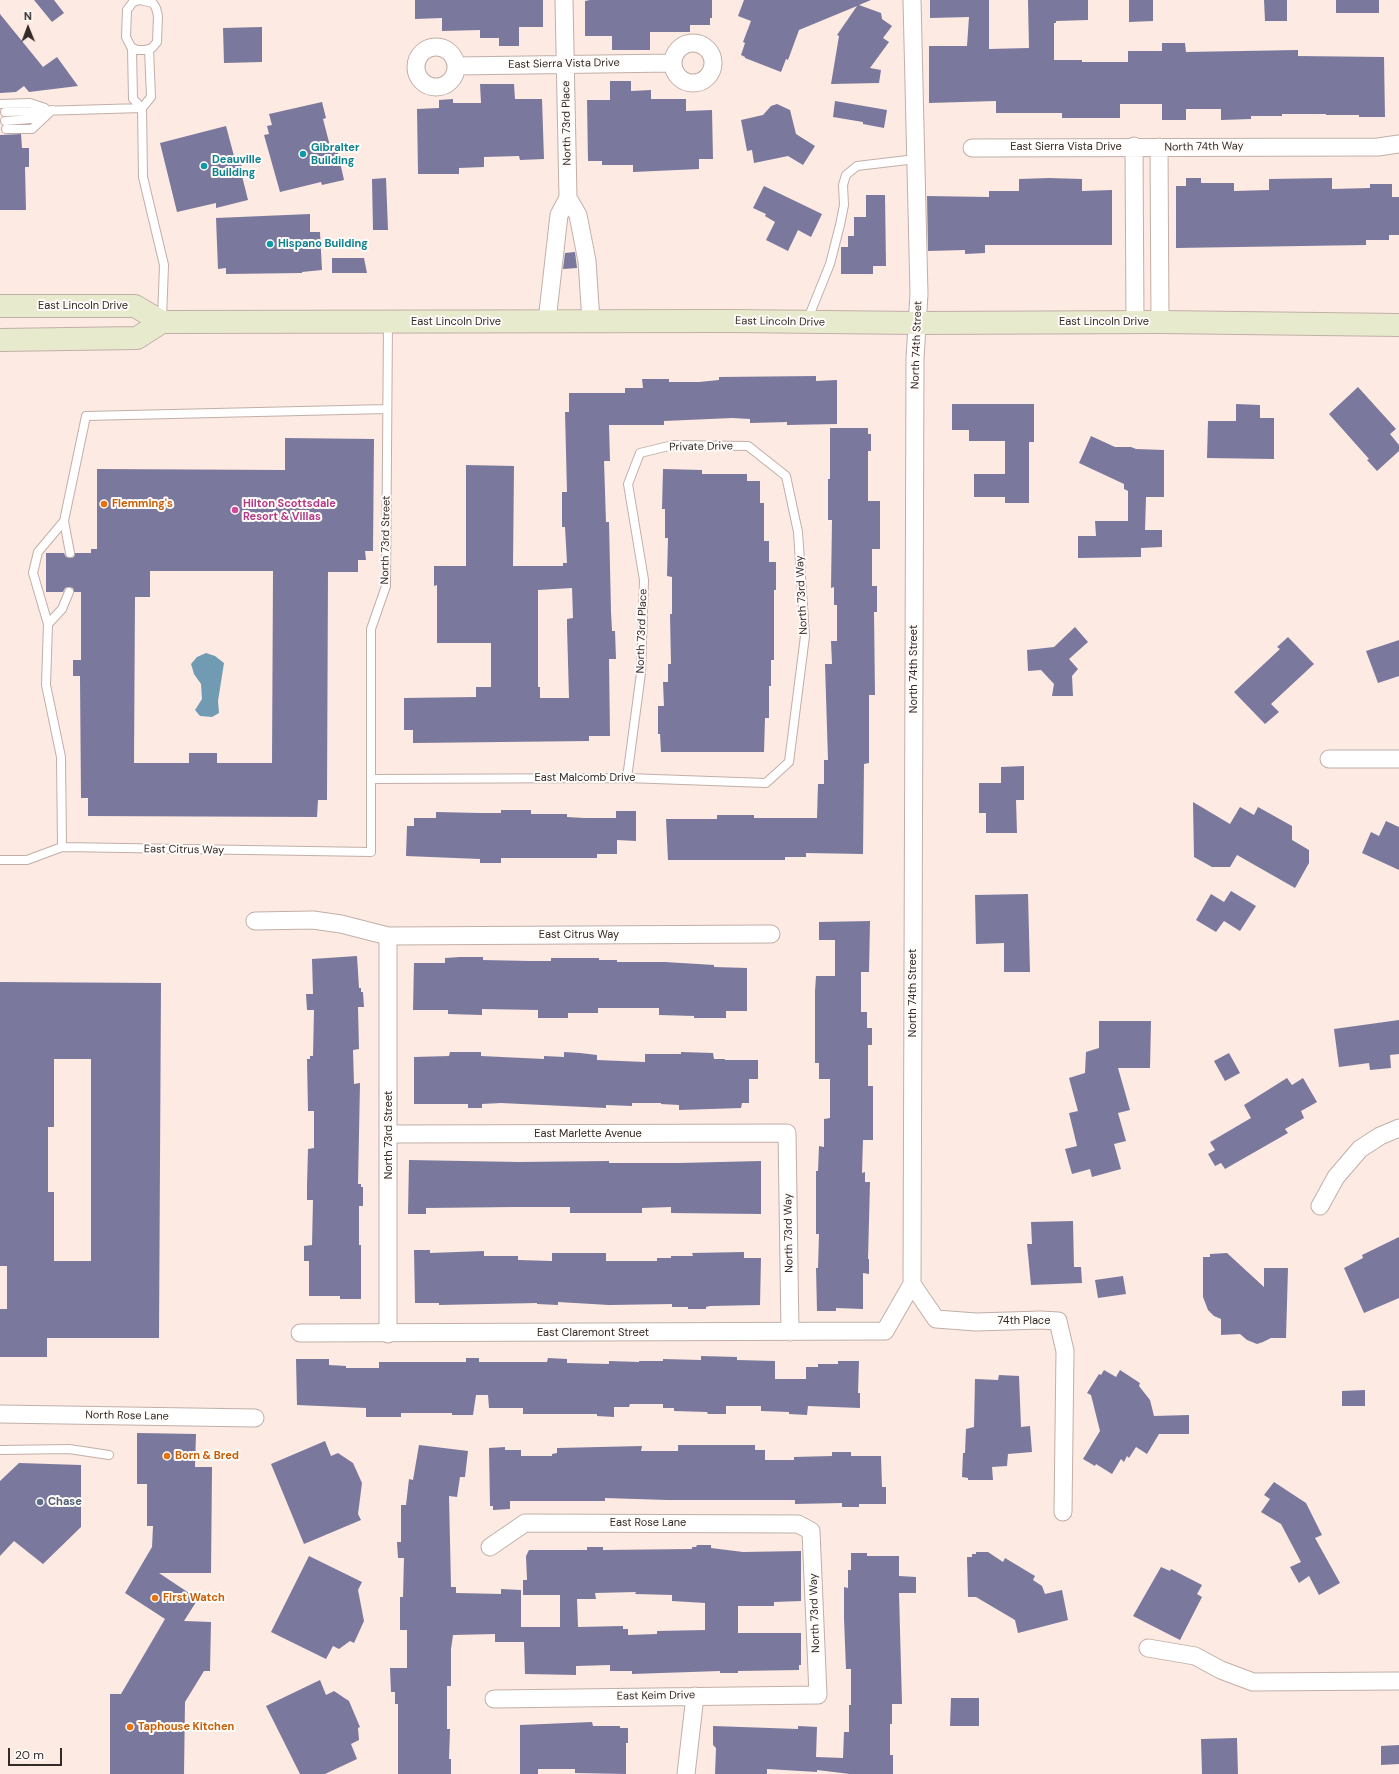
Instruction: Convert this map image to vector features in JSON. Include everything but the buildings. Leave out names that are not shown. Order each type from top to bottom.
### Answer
[{"type":"main road","name":"East Lincoln Drive","points":[[0,306],[135,306],[162,322],[1160,322],[1399,325]]},
{"type":"main road","points":[[0,340],[137,338],[162,322]]},
{"type":"street","name":"North 73rd Place","points":[[547,321],[559,215],[568,198],[564,0]]},
{"type":"street","name":"North 74th Street","points":[[885,1331],[912,1284],[915,374],[919,293],[912,0]]},
{"type":"street","name":"East Sierra Vista Drive","points":[[456,66],[673,63]]},
{"type":"street","name":"North 74th Way","points":[[1160,322],[1159,147],[1378,147],[1399,144]]},
{"type":"street","points":[[1134,146],[1135,322]]},
{"type":"street","name":"East Sierra Vista Drive","points":[[972,148],[1159,147]]},
{"type":"street","name":"North 73rd Place","points":[[568,198],[578,215],[587,261],[591,321]]},
{"type":"street","points":[[1329,759],[1399,759]]},
{"type":"street","name":"East Citrus Way","points":[[256,921],[313,920],[342,924],[388,936],[771,934]]},
{"type":"street","name":"North 73rd Street","points":[[388,936],[388,1334]]},
{"type":"street","points":[[1320,1206],[1336,1176],[1360,1149],[1380,1136],[1399,1128]]},
{"type":"street","name":"East Marlette Avenue","points":[[389,1134],[787,1133]]},
{"type":"street","name":"North 73rd Way","points":[[787,1133],[790,1332]]},
{"type":"street","name":"74th Place","points":[[912,1284],[936,1319],[976,1322],[1041,1320],[1058,1321],[1065,1351],[1063,1512]]},
{"type":"street","name":"East Claremont Street","points":[[300,1333],[388,1334],[885,1331]]},
{"type":"street","name":"North Rose Lane","points":[[0,1414],[255,1418]]},
{"type":"street","name":"East Rose Lane","points":[[490,1546],[525,1523],[798,1524],[811,1531]]},
{"type":"street","name":"North 73rd Way","points":[[811,1531],[818,1695]]},
{"type":"street","points":[[1148,1648],[1195,1656],[1221,1670],[1253,1682],[1399,1681]]},
{"type":"street","name":"East Keim Drive","points":[[494,1699],[818,1695]]},
{"type":"street","points":[[686,1774],[695,1696]]},
{"type":"lane","points":[[132,48],[141,50],[149,49],[157,42],[158,16],[156,8],[152,3],[146,0],[133,2],[127,10],[126,37],[127,42],[132,48],[134,99],[142,108]]},
{"type":"lane","points":[[149,49],[151,97],[142,108],[143,177],[164,265],[162,322]]},
{"type":"lane","points":[[0,104],[30,103],[52,110]]},
{"type":"lane","points":[[5,116],[52,110],[142,108]]},
{"type":"lane","points":[[6,129],[32,129],[52,110]]},
{"type":"lane","points":[[807,322],[830,264],[844,205],[843,185],[846,175],[857,166],[916,159]]},
{"type":"lane","name":"North 73rd Street","points":[[371,852],[371,629],[386,586],[388,322]]},
{"type":"lane","points":[[70,552],[64,521],[86,416],[388,409]]},
{"type":"lane","name":"Private Drive","points":[[628,484],[640,453],[673,445],[748,446],[786,476]]},
{"type":"lane","name":"North 73rd Way","points":[[786,476],[798,532],[805,636],[789,762]]},
{"type":"lane","name":"North 73rd Place","points":[[628,484],[644,580],[641,673],[628,778]]},
{"type":"lane","points":[[62,847],[60,757],[46,685],[48,624],[33,573],[38,552],[64,521]]},
{"type":"lane","points":[[48,624],[62,609],[69,592]]},
{"type":"lane","name":"East Malcomb Drive","points":[[372,779],[628,778],[766,783],[789,762]]},
{"type":"lane","name":"East Citrus Way","points":[[0,860],[27,860],[62,847],[371,852]]},
{"type":"lane","points":[[0,1450],[69,1449],[109,1455]]},
{"type":"water","points":[[206,653],[215,656],[224,663],[218,701],[219,713],[212,717],[200,716],[195,710],[202,699],[201,684],[194,674],[191,664],[197,657]]},
{"type":"place","name":"Gibralter Building","points":[[303,154]]},
{"type":"place","name":"Deauville Building","points":[[204,166]]},
{"type":"place","name":"Hispano Building","points":[[270,244]]},
{"type":"place","name":"Flemming's","points":[[104,504]]},
{"type":"place","name":"Hilton Scottsdale Resort & Villas","points":[[235,510]]},
{"type":"place","name":"Born & Bred","points":[[167,1456]]},
{"type":"place","name":"Chase","points":[[40,1502]]},
{"type":"place","name":"First Watch","points":[[155,1598]]},
{"type":"place","name":"Taphouse Kitchen","points":[[130,1727]]}]
